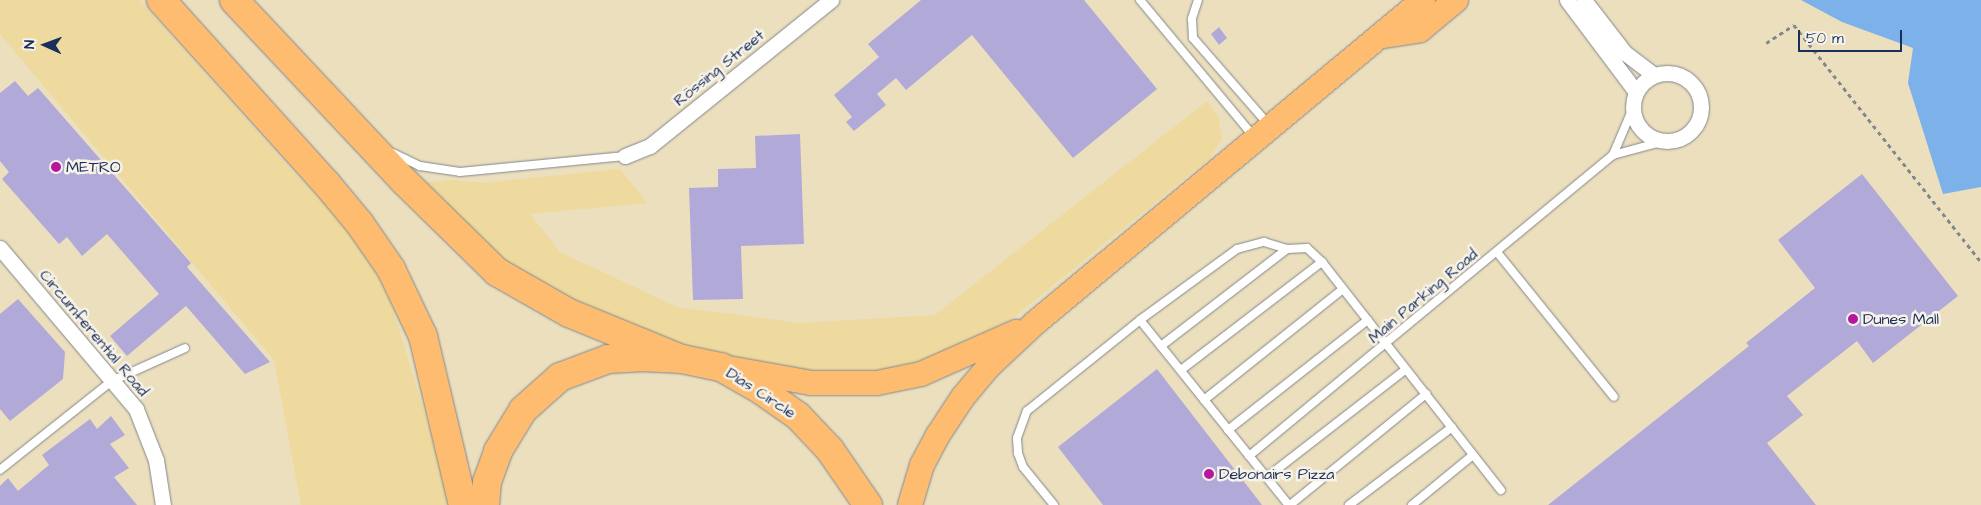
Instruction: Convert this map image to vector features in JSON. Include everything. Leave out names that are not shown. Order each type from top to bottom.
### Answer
[{"type":"highway","points":[[161,0],[326,183],[360,224],[391,269],[423,336],[463,505]]},
{"type":"highway","points":[[234,0],[404,181],[497,272],[569,313],[682,359]]},
{"type":"highway","name":"Dias Circle","points":[[485,505],[487,482],[498,450],[523,410],[560,377],[608,359],[682,359],[721,367],[762,390],[798,416],[830,450],[868,505]]},
{"type":"main road","points":[[910,505],[922,465],[962,397],[988,367],[1035,323],[1263,132],[1384,36],[1423,0]]},
{"type":"main road","points":[[1384,36],[1420,30],[1456,0]]},
{"type":"main road","points":[[721,367],[811,383],[877,383],[921,374],[1035,323]]},
{"type":"street","name":"Rössing Street","points":[[625,156],[650,146],[831,0]]},
{"type":"street","points":[[1567,0],[1636,92]]},
{"type":"street","points":[[1584,0],[1625,53],[1654,75]]},
{"type":"street","points":[[1670,72],[1685,78],[1697,89],[1701,105],[1698,121],[1688,134],[1665,141],[1643,131],[1633,108],[1636,92],[1654,75],[1670,72]]},
{"type":"street","name":"Circumferential Road","points":[[0,248],[136,409],[156,460],[163,505]]},
{"type":"lane","points":[[1140,0],[1203,78],[1263,132]]},
{"type":"lane","points":[[1198,0],[1192,19],[1193,38],[1216,66],[1263,132]]},
{"type":"lane","points":[[1203,78],[1216,66]]},
{"type":"lane","name":"Main Parking Road","points":[[1613,155],[1633,108]]},
{"type":"lane","points":[[350,124],[399,157],[442,171],[625,156]]},
{"type":"lane","name":"Main Parking Road","points":[[1250,456],[1613,155],[1665,141]]},
{"type":"lane","points":[[1054,505],[1023,466],[1017,438],[1020,424],[1038,401],[1140,320],[1238,249],[1264,242],[1287,250],[1307,248],[1322,262],[1501,490]]},
{"type":"lane","points":[[1161,346],[1287,250]]},
{"type":"lane","points":[[1497,252],[1614,398]]},
{"type":"lane","points":[[1180,370],[1322,262]]},
{"type":"lane","points":[[1204,400],[1343,289]]},
{"type":"lane","points":[[1140,320],[1290,505],[1426,394]]},
{"type":"lane","points":[[1228,430],[1368,320]]},
{"type":"lane","points":[[0,470],[112,381],[186,348]]},
{"type":"lane","points":[[1266,477],[1406,369]]},
{"type":"lane","points":[[1349,505],[1452,427]]},
{"type":"lane","points":[[1412,505],[1473,455]]},
{"type":"path","points":[[1766,43],[1794,25],[1981,262]]},
{"type":"sand","points":[[0,0],[139,0],[298,177],[334,211],[387,290],[453,505],[301,505],[274,360],[0,34]]},
{"type":"sand","points":[[1207,101],[1218,116],[1222,138],[1210,158],[1014,317],[927,367],[867,380],[699,352],[615,323],[477,246],[419,183],[453,180],[482,183],[620,169],[647,203],[530,214],[560,252],[677,307],[800,323],[935,315]]},
{"type":"water","points":[[1801,0],[1981,0],[1981,187],[1943,194],[1908,83],[1913,48],[1842,22]]},
{"type":"building","points":[[921,0],[1084,0],[1157,89],[1073,158],[972,35],[906,90],[896,78],[877,94],[886,105],[854,131],[846,122],[852,117],[834,95],[879,57],[868,44]]},
{"type":"building","points":[[1219,27],[1227,38],[1219,45],[1211,34]]},
{"type":"building","points":[[15,81],[28,96],[38,88],[191,263],[187,267],[270,362],[245,374],[186,306],[127,356],[110,336],[159,294],[107,234],[82,256],[67,237],[59,244],[2,179],[9,172],[0,161],[0,93]]},
{"type":"building","points":[[800,134],[804,244],[741,246],[743,299],[693,300],[689,188],[718,187],[718,169],[756,168],[755,136]]},
{"type":"building","name":"Dunes Mall","points":[[1862,174],[1958,296],[1873,363],[1857,341],[1787,396],[1803,415],[1767,443],[1816,505],[1548,505],[1749,346],[1746,343],[1815,288],[1778,240]]},
{"type":"building","points":[[18,299],[65,352],[63,379],[10,421],[0,409],[0,314]]},
{"type":"building","points":[[1157,369],[1262,505],[1103,505],[1058,447]]},
{"type":"building","points":[[111,416],[125,435],[110,444],[129,468],[114,477],[137,505],[0,505],[0,486],[8,478],[18,491],[49,465],[42,455],[90,419],[97,429]]},
{"type":"place","name":"METRO","points":[[56,167]]},
{"type":"place","name":"Dunes Mall","points":[[1853,319]]},
{"type":"place","name":"Debonairs Pizza","points":[[1209,474]]}]
